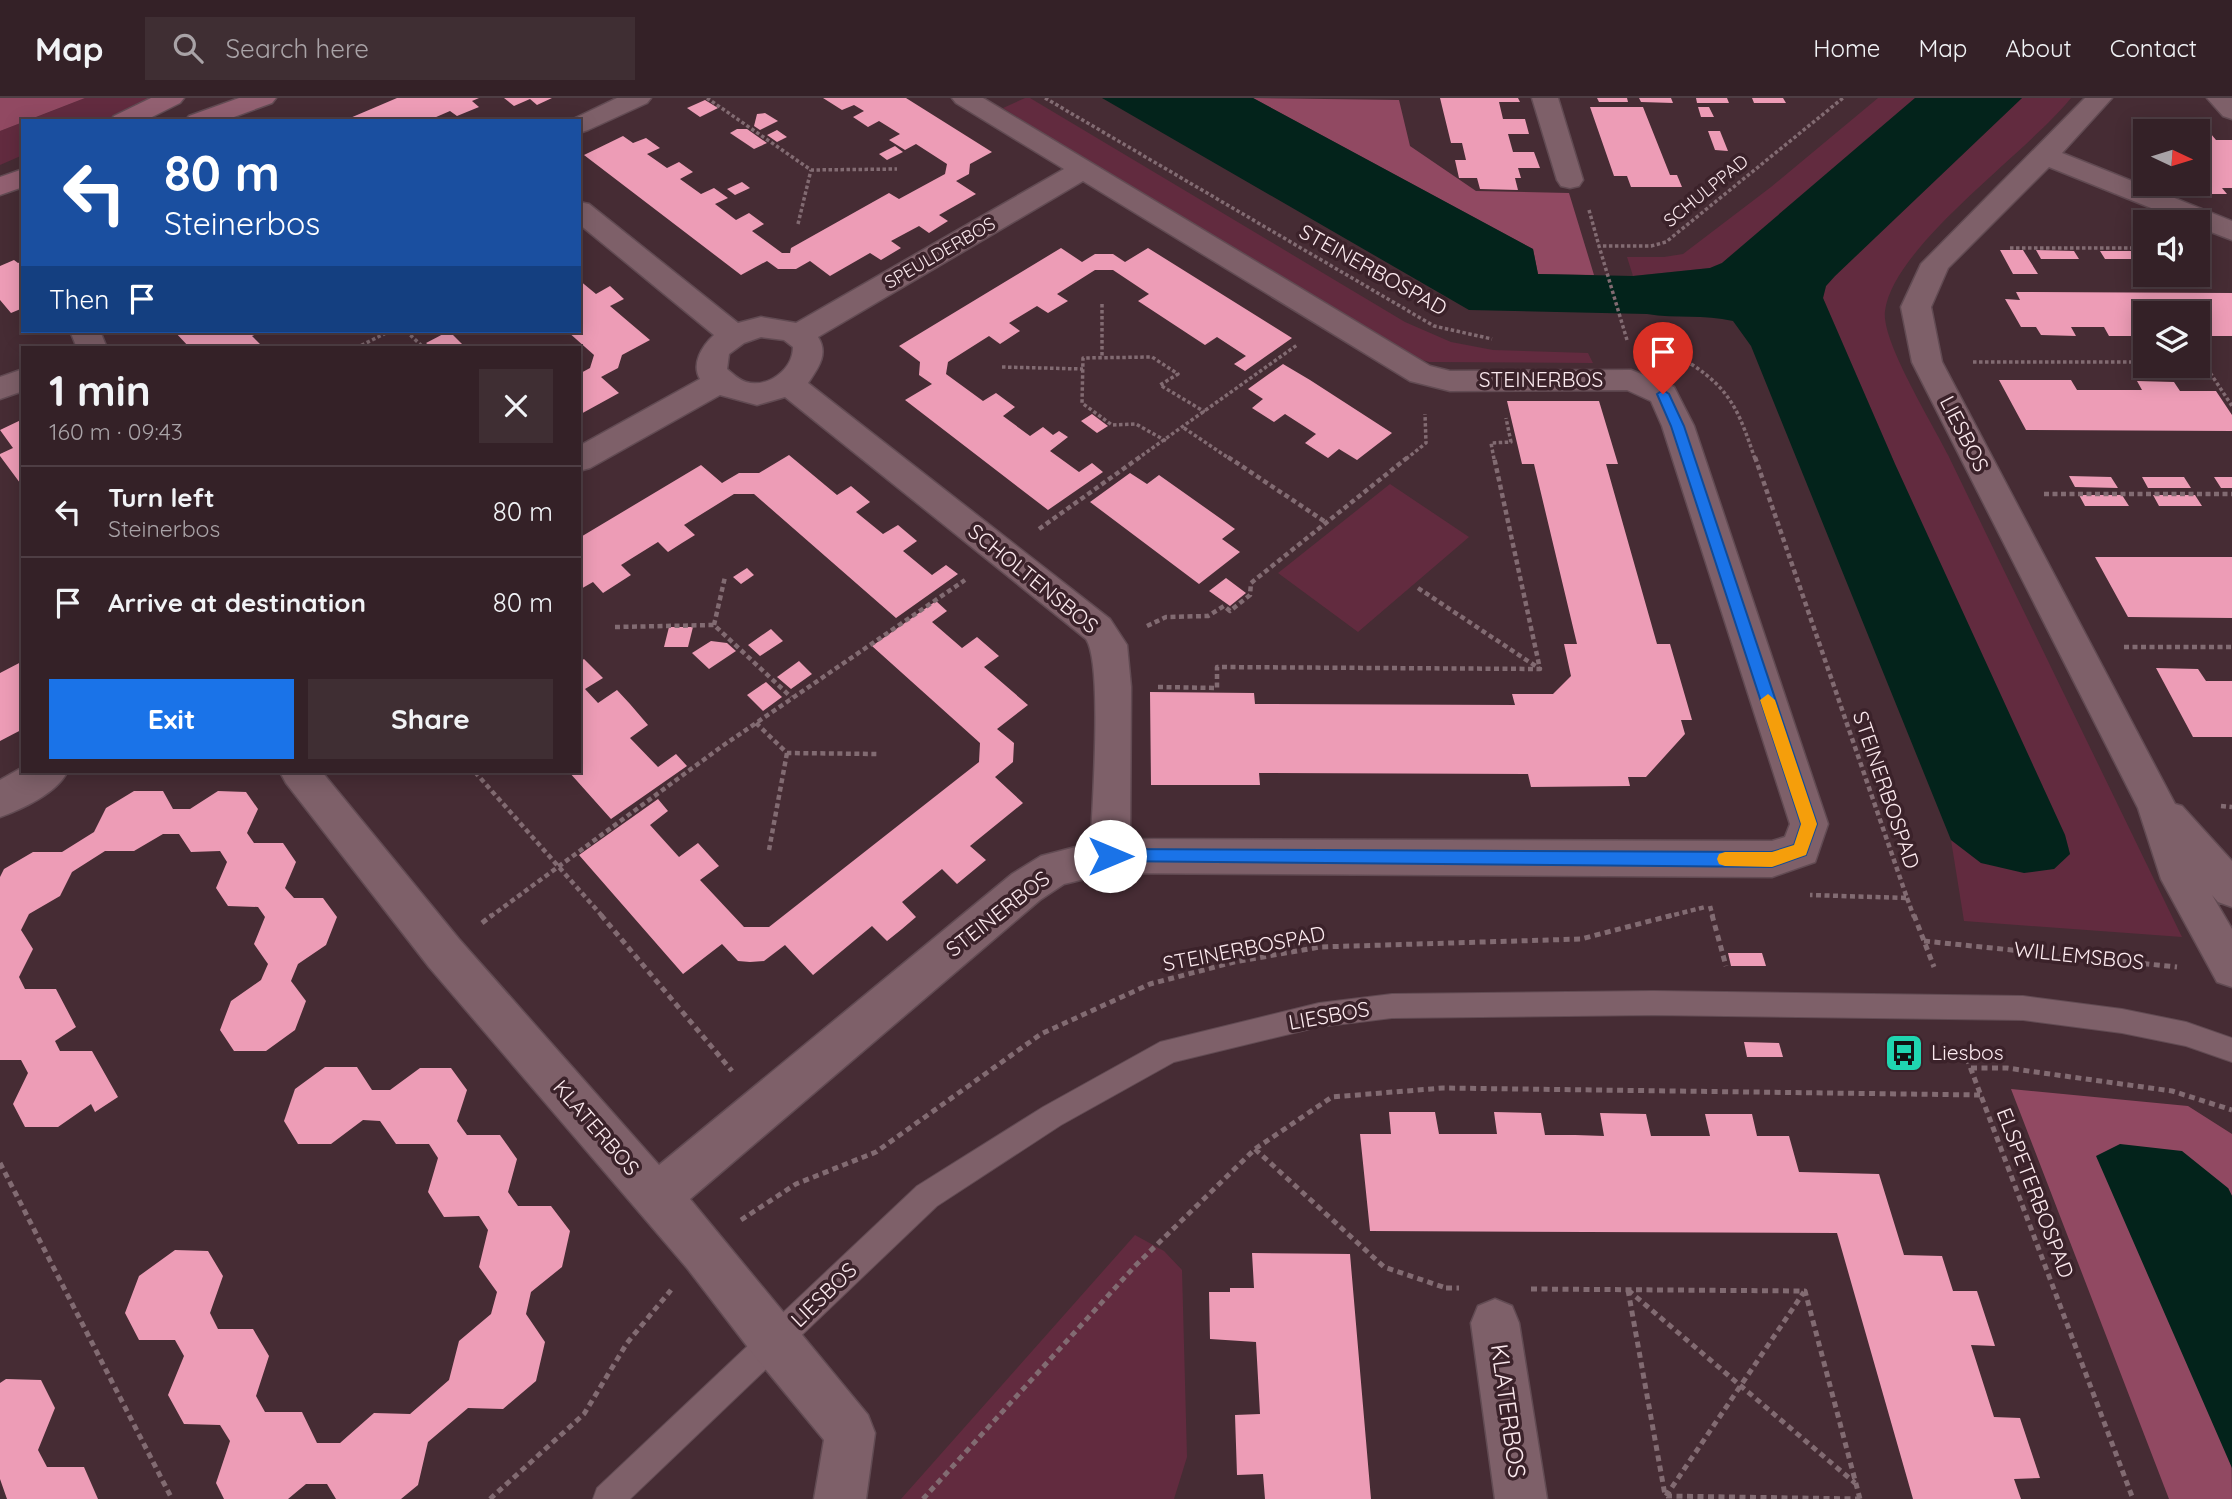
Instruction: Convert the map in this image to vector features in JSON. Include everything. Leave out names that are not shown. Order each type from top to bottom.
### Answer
[{"type":"main road","points":[[127,119],[171,98]]},
{"type":"main road","points":[[180,98],[176,102],[181,109],[205,119],[262,98]]},
{"type":"main road","points":[[0,174],[21,167]]},
{"type":"main road","points":[[0,187],[21,178]]},
{"type":"street","points":[[581,124],[638,98]]},
{"type":"street","name":"STEINERBOS","points":[[657,1197],[1027,887],[1055,868],[1110,856],[1772,859],[1801,850],[1809,824],[1678,426],[1663,394],[1631,380],[1431,379],[965,98]]},
{"type":"street","points":[[1545,98],[1570,180]]},
{"type":"street","name":"LIESBOS","points":[[2099,98],[2045,156],[1935,264],[1916,307],[1927,362],[2157,806],[2181,879],[2227,961]]},
{"type":"street","points":[[2220,98],[2232,111]]},
{"type":"street","points":[[2045,156],[2232,231]]},
{"type":"street","name":"SPEULDERBOS","points":[[798,335],[1082,170]]},
{"type":"street","points":[[581,212],[733,335]]},
{"type":"street","points":[[774,327],[798,335],[810,354],[808,365],[801,375],[789,384],[775,390],[751,393],[729,389],[712,373],[710,363],[722,343],[733,335],[746,330],[774,327]]},
{"type":"street","points":[[0,389],[21,380]]},
{"type":"street","points":[[581,459],[719,382]]},
{"type":"street","name":"SCHOLTENSBOS","points":[[789,384],[1098,629],[1109,645],[1113,687],[1110,856]]},
{"type":"street","points":[[0,800],[46,773]]},
{"type":"street","name":"KLATERBOS","points":[[300,773],[444,953],[704,1251],[774,1342],[850,1433],[840,1499]]},
{"type":"street","name":"LIESBOS","points":[[2157,806],[2232,890]]},
{"type":"street","name":"KLATERBOS","points":[[1495,1300],[1521,1499]]},
{"type":"lane","name":"LIESBOS","points":[[774,1342],[928,1196],[1052,1116],[1169,1051],[1319,1015],[1392,1006],[1627,1003],[1887,1007],[1946,1005],[2023,1008],[2122,1021],[2186,1034],[2232,1050]]},
{"type":"lane","points":[[608,1499],[774,1342]]},
{"type":"path","points":[[707,98],[811,170],[897,169]]},
{"type":"path","name":"STEINERBOSPAD","points":[[1045,98],[1434,326],[1475,338],[1498,340]]},
{"type":"path","name":"SCHULPPAD","points":[[1627,340],[1600,246],[1651,246],[1666,242],[1843,98]]},
{"type":"path","points":[[798,224],[811,170]]},
{"type":"path","points":[[1964,236],[1995,248],[2133,248]]},
{"type":"path","points":[[1101,357],[1102,304]]},
{"type":"path","points":[[444,953],[558,863],[791,697],[1166,441],[1331,320]]},
{"type":"path","points":[[360,346],[386,333]]},
{"type":"path","points":[[408,333],[422,346]]},
{"type":"path","points":[[1616,340],[1636,342]]},
{"type":"path","points":[[1166,441],[1136,424],[1112,425],[1082,403],[1083,358],[1152,357],[1178,374],[1160,384],[1205,412]]},
{"type":"path","name":"STEINERBOSPAD","points":[[1686,361],[1709,374],[1723,388],[1739,412],[1907,898],[1807,895]]},
{"type":"path","points":[[1927,362],[2133,362]]},
{"type":"path","points":[[1002,366],[1083,369]]},
{"type":"path","points":[[2210,373],[2232,406]]},
{"type":"path","points":[[1109,645],[1166,617],[1208,616],[1224,606],[1230,611],[1250,595],[1251,583],[1426,443],[1423,422],[1431,379]]},
{"type":"path","points":[[1498,380],[1511,442],[1491,443],[1540,669]]},
{"type":"path","points":[[1184,428],[1327,523]]},
{"type":"path","points":[[1995,494],[2232,494]]},
{"type":"path","points":[[714,625],[724,577]]},
{"type":"path","points":[[1418,588],[1540,669]]},
{"type":"path","points":[[615,627],[714,625],[791,697]]},
{"type":"path","points":[[2074,647],[2232,647]]},
{"type":"path","points":[[1113,687],[1217,688],[1217,667],[1540,669]]},
{"type":"path","points":[[756,723],[787,753],[879,754]]},
{"type":"path","points":[[769,850],[787,753]]},
{"type":"path","points":[[476,773],[558,863],[763,1107]]},
{"type":"path","name":"ELSPETERBOSPAD","points":[[1907,898],[2133,1499]]},
{"type":"path","name":"STEINERBOSPAD","points":[[491,1499],[584,1414],[627,1343],[704,1251],[750,1213],[796,1184],[876,1152],[1041,1034],[1150,984],[1234,962],[1320,947],[1581,939],[1718,904]]},
{"type":"path","points":[[1710,906],[1727,968]]},
{"type":"path","name":"WILLEMSBOS","points":[[1924,941],[2188,968],[2227,961]]},
{"type":"path","points":[[1971,1068],[2007,1068],[2172,1091],[2232,1110]]},
{"type":"path","points":[[923,1499],[1135,1266],[1255,1149],[1332,1097],[1443,1088],[1982,1095]]},
{"type":"path","points":[[1255,1149],[1384,1268],[1446,1288],[1495,1300],[1628,1290],[1805,1291]]},
{"type":"path","points":[[0,1163],[172,1499]]},
{"type":"path","points":[[1446,1288],[1495,1300]]},
{"type":"path","points":[[1628,1290],[1856,1483]]},
{"type":"path","points":[[1628,1290],[1666,1496]]},
{"type":"path","points":[[1666,1496],[1860,1499],[1805,1291]]},
{"type":"path","points":[[1666,1496],[1805,1291]]},
{"type":"shaded area","points":[[0,98],[85,98],[31,119],[21,119],[21,123],[0,131]]},
{"type":"shaded area","points":[[85,98],[165,98],[113,119],[31,119]]},
{"type":"shaded area","points":[[1030,98],[1405,322],[1451,342],[1493,350],[1588,353],[1593,363],[1429,362],[1412,357],[1176,217],[1003,108]]},
{"type":"shaded area","points":[[1102,98],[1253,98],[1533,249],[1538,274],[1633,276],[1710,268],[1722,263],[1915,98],[2022,98],[1835,276],[1826,286],[1823,298],[1895,464],[2065,835],[2070,854],[2054,869],[2024,873],[1981,863],[1951,840],[1751,346],[1733,321],[1647,314],[1469,310]]},
{"type":"shaded area","points":[[1253,98],[1399,100],[1410,146],[1476,191],[1569,193],[1594,275],[1538,274],[1533,249]]},
{"type":"shaded area","points":[[1878,98],[1915,98],[1722,263],[1710,268],[1633,276],[1627,257],[1683,254],[1771,187]]},
{"type":"shaded area","points":[[2022,98],[2071,98],[1964,201],[1911,258],[1893,285],[1885,311],[1886,325],[1909,383],[1948,455],[2182,937],[1964,921],[1951,840],[1981,863],[2054,869],[2070,854],[2065,835],[1895,464],[1823,298],[1826,286],[1835,276]]},
{"type":"shaded area","points":[[21,123],[21,156],[0,165],[0,131]]},
{"type":"shaded area","points":[[1390,484],[1469,537],[1358,632],[1278,573]]},
{"type":"shaded area","points":[[2011,1089],[2188,1106],[2232,1134],[2232,1196],[2228,1188],[2232,1499],[2169,1499]]},
{"type":"shaded area","points":[[2120,1144],[2182,1151],[2228,1188],[2232,1196],[2232,1468],[2096,1156]]},
{"type":"shaded area","points":[[1135,1235],[1164,1251],[1182,1270],[1187,1457],[1174,1499],[901,1499]]},
{"type":"building","points":[[397,98],[479,98],[472,101],[479,107],[457,116],[450,111],[432,119],[348,119]]},
{"type":"building","points":[[504,98],[552,98],[537,105],[530,99],[514,106]]},
{"type":"building","points":[[823,98],[906,98],[992,152],[970,164],[969,174],[956,181],[976,194],[939,215],[948,221],[929,233],[919,226],[891,241],[901,248],[881,260],[870,253],[830,276],[810,261],[796,269],[778,269],[767,261],[741,275],[584,155],[623,136],[633,143],[646,138],[660,148],[647,154],[667,168],[679,162],[693,172],[680,179],[701,194],[714,188],[728,198],[715,204],[736,220],[749,213],[764,224],[752,231],[782,253],[790,253],[791,248],[889,193],[899,199],[945,174],[947,164],[916,144],[905,150],[889,140],[900,134],[879,121],[868,127],[853,117],[864,111],[854,105],[842,110]]},
{"type":"building","points":[[1440,98],[1518,98],[1520,102],[1499,102],[1503,119],[1525,119],[1529,134],[1508,134],[1513,152],[1534,152],[1540,168],[1518,168],[1521,178],[1515,178],[1518,190],[1480,189],[1477,178],[1459,178],[1455,160],[1466,160],[1462,143],[1451,143]]},
{"type":"building","points":[[1597,98],[1627,98],[1628,102],[1599,102]]},
{"type":"building","points":[[1639,98],[1671,98],[1673,103],[1641,102]]},
{"type":"building","points":[[1696,98],[1727,98],[1729,103],[1697,103]]},
{"type":"building","points":[[1752,98],[1783,98],[1786,103],[1754,103]]},
{"type":"building","points":[[705,100],[718,108],[700,117],[687,108]]},
{"type":"building","points":[[1590,107],[1643,107],[1670,175],[1677,175],[1682,187],[1631,187],[1627,176],[1614,176]]},
{"type":"building","points":[[1698,107],[1709,107],[1714,117],[1701,117]]},
{"type":"building","points":[[765,113],[778,121],[760,130],[754,126],[757,114]]},
{"type":"building","points":[[737,129],[747,129],[767,143],[754,149],[730,133]]},
{"type":"building","points":[[777,130],[787,137],[777,142],[767,135]]},
{"type":"building","points":[[1708,131],[1720,131],[1728,151],[1715,150]]},
{"type":"building","points":[[2210,134],[2216,140],[2232,140],[2232,188],[2222,188],[2227,194],[2210,194]]},
{"type":"building","points":[[895,146],[903,152],[887,160],[879,154]]},
{"type":"building","points":[[742,182],[750,188],[735,195],[727,189]]},
{"type":"building","points":[[1061,248],[1082,262],[1095,254],[1113,254],[1125,262],[1148,248],[1292,338],[1245,371],[1234,364],[1246,356],[1217,337],[1205,345],[1138,301],[1149,294],[1113,270],[1095,270],[1057,294],[1068,301],[1048,313],[1037,306],[1009,323],[1020,331],[1000,344],[989,336],[948,362],[946,374],[983,401],[996,393],[1015,407],[1003,416],[1030,436],[1043,427],[1053,435],[1059,431],[1068,437],[1050,451],[1079,472],[1092,463],[1103,472],[1048,510],[905,400],[932,384],[919,375],[920,362],[899,346]]},
{"type":"building","points":[[2000,250],[2023,250],[2038,274],[2013,274]]},
{"type":"building","points":[[2036,250],[2074,251],[2079,259],[2041,259]]},
{"type":"building","points":[[2100,251],[2133,251],[2133,259],[2105,259]]},
{"type":"building","points":[[14,260],[21,262],[21,309],[11,313],[0,300],[0,266]]},
{"type":"building","points":[[581,282],[596,294],[610,286],[624,299],[610,306],[650,340],[622,355],[618,368],[601,377],[619,393],[581,414],[581,373],[590,368],[594,355],[569,333],[581,333]]},
{"type":"building","points":[[2016,292],[2232,293],[2232,336],[2210,336],[2210,301],[2133,301],[2133,336],[2109,336],[2104,327],[2071,327],[2076,336],[2041,335],[2036,327],[2021,327],[2005,299],[2020,300]]},
{"type":"building","points":[[176,333],[259,333],[252,336],[262,346],[188,346]]},
{"type":"building","points":[[445,333],[451,333],[464,346],[430,346],[426,343]]},
{"type":"building","points":[[1283,364],[1392,433],[1357,460],[1339,449],[1328,458],[1305,443],[1316,434],[1285,414],[1274,422],[1252,408],[1263,399],[1248,389]]},
{"type":"building","points":[[1999,380],[2071,380],[2077,390],[2142,390],[2137,381],[2174,382],[2180,391],[2216,391],[2232,415],[2232,431],[2026,430]]},
{"type":"building","points":[[1507,401],[1599,401],[1618,464],[1606,464],[1657,644],[1670,644],[1692,720],[1681,720],[1685,734],[1646,777],[1628,777],[1630,786],[1531,787],[1528,774],[1259,773],[1260,785],[1151,785],[1150,692],[1254,693],[1255,704],[1515,705],[1512,694],[1553,694],[1571,676],[1564,644],[1577,644],[1534,464],[1522,464]]},
{"type":"building","points":[[1092,414],[1108,426],[1097,433],[1081,421]]},
{"type":"building","points":[[21,420],[21,484],[0,456],[13,448],[0,430]]},
{"type":"building","points":[[789,455],[837,495],[851,486],[870,502],[856,512],[883,534],[898,525],[917,541],[903,551],[932,575],[946,565],[958,574],[896,618],[754,494],[734,494],[684,525],[695,535],[668,552],[658,542],[621,565],[631,575],[603,593],[593,582],[581,589],[581,537],[701,465],[722,483],[739,473],[759,473]]},
{"type":"building","points":[[1130,473],[1147,484],[1159,475],[1224,521],[1235,529],[1222,539],[1240,552],[1199,584],[1090,502]]},
{"type":"building","points":[[2069,476],[2111,477],[2118,488],[2075,487]]},
{"type":"building","points":[[2142,477],[2184,477],[2191,488],[2148,488]]},
{"type":"building","points":[[2214,477],[2232,477],[2232,488],[2221,488]]},
{"type":"building","points":[[2079,495],[2122,495],[2129,506],[2085,506]]},
{"type":"building","points":[[2153,495],[2195,495],[2202,506],[2159,506]]},
{"type":"building","points":[[2095,557],[2232,557],[2232,618],[2128,617]]},
{"type":"building","points":[[747,568],[754,575],[741,584],[733,577]]},
{"type":"building","points":[[1226,578],[1246,593],[1230,606],[1209,591]]},
{"type":"building","points":[[936,601],[947,611],[932,622],[962,648],[977,637],[999,656],[984,667],[1028,705],[997,729],[1014,743],[1013,762],[995,777],[1023,803],[970,846],[986,860],[957,884],[942,869],[902,902],[916,917],[902,929],[887,941],[872,926],[813,975],[785,945],[764,961],[750,962],[738,961],[722,944],[683,974],[579,855],[658,799],[668,811],[650,825],[679,857],[698,843],[719,866],[700,880],[744,927],[769,927],[979,762],[980,743],[872,646]]},
{"type":"building","points":[[669,627],[693,627],[688,647],[664,647]]},
{"type":"building","points":[[771,629],[783,641],[760,656],[748,645]]},
{"type":"building","points":[[711,641],[727,643],[736,651],[709,669],[692,653]]},
{"type":"building","points":[[584,659],[603,678],[585,689],[598,703],[617,690],[648,725],[630,738],[658,767],[676,754],[687,766],[611,819],[570,773],[581,773],[581,661]]},
{"type":"building","points":[[799,661],[812,674],[791,689],[777,677]]},
{"type":"building","points":[[21,662],[21,730],[0,741],[0,673]]},
{"type":"building","points":[[2156,668],[2198,669],[2206,681],[2232,681],[2232,737],[2193,737]]},
{"type":"building","points":[[766,682],[782,697],[763,711],[747,695]]},
{"type":"building","points":[[134,791],[163,791],[173,809],[190,809],[218,791],[246,792],[258,809],[247,833],[254,843],[283,843],[296,862],[285,888],[294,898],[323,898],[337,917],[326,945],[298,964],[291,981],[306,1001],[295,1030],[266,1051],[234,1051],[220,1030],[231,1001],[261,980],[268,964],[254,944],[265,917],[258,907],[228,906],[216,888],[227,862],[220,851],[191,852],[179,834],[163,834],[134,851],[105,851],[72,872],[60,896],[29,914],[21,930],[33,949],[19,977],[25,989],[56,989],[76,1027],[55,1041],[60,1051],[92,1051],[118,1097],[95,1112],[91,1104],[58,1127],[25,1127],[13,1104],[28,1073],[21,1060],[0,1060],[0,877],[4,869],[33,852],[62,852],[94,832],[106,808]]},
{"type":"building","points":[[1728,953],[1762,953],[1766,966],[1731,966]]},
{"type":"building","points":[[1744,1042],[1779,1043],[1783,1057],[1747,1057]]},
{"type":"building","points":[[325,1067],[357,1067],[372,1090],[390,1090],[420,1068],[451,1068],[467,1090],[457,1121],[467,1135],[500,1135],[517,1159],[508,1192],[518,1206],[551,1206],[570,1231],[562,1267],[531,1292],[526,1314],[545,1342],[536,1381],[503,1409],[468,1408],[428,1442],[418,1485],[401,1499],[336,1499],[327,1484],[306,1484],[288,1499],[224,1499],[216,1483],[230,1441],[220,1425],[184,1424],[168,1395],[184,1356],[175,1340],[139,1340],[125,1313],[139,1276],[175,1250],[208,1251],[223,1276],[210,1313],[218,1329],[253,1329],[269,1356],[256,1396],[265,1412],[302,1412],[317,1443],[340,1443],[374,1413],[410,1414],[449,1380],[459,1341],[491,1314],[497,1292],[479,1267],[488,1230],[479,1216],[444,1217],[428,1192],[438,1158],[429,1144],[396,1144],[380,1121],[363,1120],[331,1144],[298,1144],[284,1121],[295,1089]]},
{"type":"building","points":[[1389,1112],[1435,1112],[1439,1134],[1497,1134],[1494,1112],[1541,1113],[1545,1135],[1604,1136],[1600,1113],[1646,1114],[1651,1136],[1710,1136],[1705,1114],[1752,1114],[1757,1136],[1789,1136],[1799,1172],[1879,1174],[1904,1255],[1942,1256],[1953,1291],[1977,1291],[1995,1346],[1971,1345],[1994,1417],[2020,1418],[2040,1478],[2014,1479],[2021,1499],[1913,1499],[1837,1233],[1370,1231],[1360,1134],[1391,1134]]},
{"type":"building","points":[[1252,1253],[1350,1254],[1371,1499],[1265,1499],[1263,1474],[1237,1475],[1235,1415],[1260,1414],[1256,1342],[1210,1339],[1209,1292],[1230,1292],[1230,1288],[1254,1288]]},
{"type":"building","points":[[6,1379],[41,1380],[55,1408],[38,1450],[47,1467],[84,1467],[98,1499],[7,1499],[0,1479],[0,1383]]},
{"type":"slow traffic","points":[[1725,859],[1772,859],[1801,850],[1809,824],[1768,700]]},
{"type":"place","name":"Liesbos","points":[[1904,1053]]},
{"type":"route","points":[[1110,856],[1772,859],[1801,850],[1809,824],[1678,426],[1663,394]]}]
